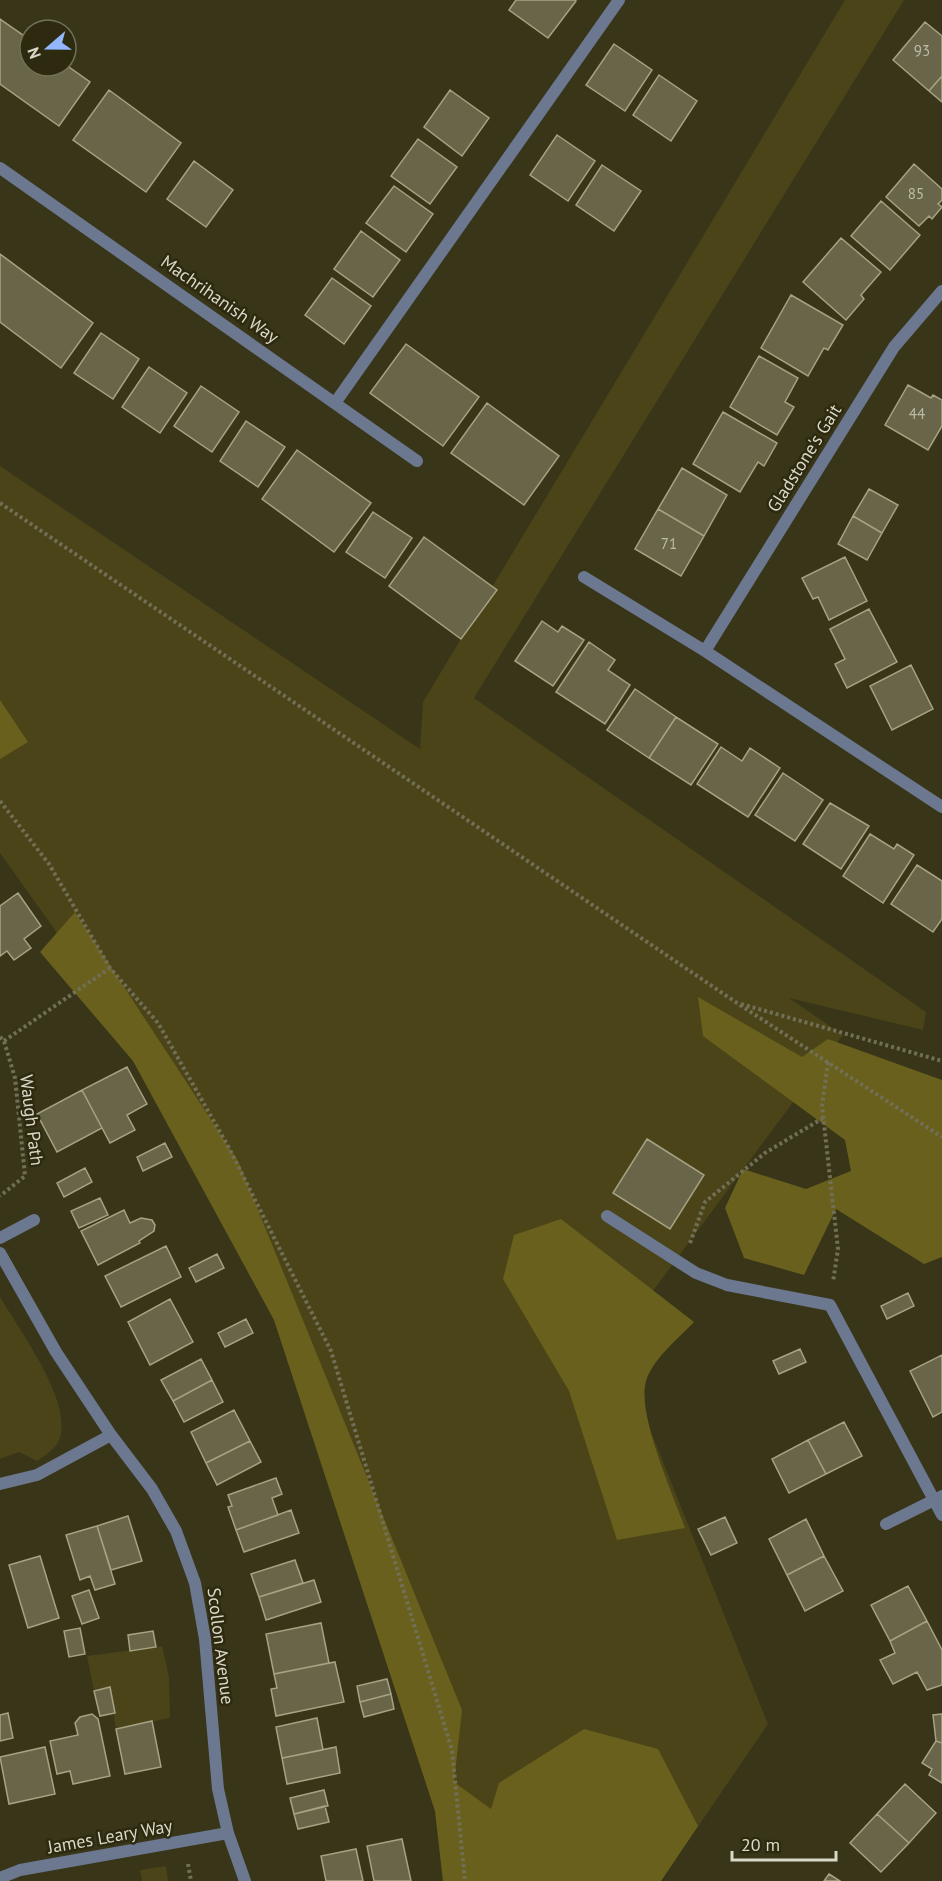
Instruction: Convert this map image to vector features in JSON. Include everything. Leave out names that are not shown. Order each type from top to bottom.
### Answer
[{"type":"street","points":[[335,403],[619,0]]},
{"type":"street","name":"Machrihanish Way","points":[[0,168],[417,461]]},
{"type":"street","name":"Gladstone's Gait","points":[[705,651],[894,347],[942,291]]},
{"type":"street","points":[[584,577],[705,651],[942,807]]},
{"type":"street","points":[[607,1216],[682,1264],[727,1285],[830,1305],[938,1498],[942,1515]]},
{"type":"street","points":[[0,1238],[34,1220]]},
{"type":"street","name":"Scollon Avenue","points":[[0,1253],[56,1352],[111,1435],[152,1489],[176,1531],[195,1583],[205,1639],[218,1789],[228,1833],[245,1881]]},
{"type":"street","points":[[0,1484],[37,1475],[111,1435]]},
{"type":"street","points":[[886,1524],[938,1498]]},
{"type":"street","name":"James Leary Way","points":[[0,1878],[20,1870],[228,1833]]},
{"type":"path","points":[[0,503],[737,1003],[942,1137]]},
{"type":"path","points":[[0,801],[49,864],[110,968],[158,1023],[228,1146],[331,1351],[452,1750],[465,1881]]},
{"type":"path","points":[[4,1041],[110,968]]},
{"type":"path","points":[[737,1003],[942,1061]]},
{"type":"path","name":"Waugh Path","points":[[0,1037],[4,1041],[15,1078],[25,1176],[0,1196]]},
{"type":"path","points":[[828,1062],[822,1106],[838,1249],[830,1305]]},
{"type":"path","points":[[682,1264],[705,1202],[765,1153],[823,1118]]},
{"type":"shaded area","points":[[845,0],[904,0],[474,698],[926,1012],[923,1030],[789,998],[843,1035],[615,1342],[768,1724],[661,1881],[443,1881],[435,1811],[274,1320],[102,996],[0,853],[0,466],[420,749],[423,702]]},
{"type":"shaded area","points":[[0,700],[28,742],[0,759]]},
{"type":"shaded area","points":[[75,912],[238,1161],[462,1710],[454,1782],[491,1809],[499,1783],[584,1729],[658,1749],[698,1826],[661,1881],[443,1881],[435,1811],[274,1320],[133,1061],[40,952]]},
{"type":"shaded area","points":[[698,997],[802,1057],[828,1039],[942,1080],[942,1257],[924,1264],[836,1209],[804,1275],[744,1258],[725,1208],[743,1169],[806,1189],[851,1171],[845,1140],[703,1036]]},
{"type":"shaded area","points":[[561,1219],[694,1322],[656,1362],[647,1378],[644,1392],[650,1431],[685,1528],[617,1540],[569,1391],[503,1279],[514,1235]]},
{"type":"shaded area","points":[[0,1297],[41,1364],[50,1382],[61,1418],[61,1434],[58,1443],[37,1461],[19,1452],[0,1459]]},
{"type":"shaded area","points":[[162,1646],[169,1677],[170,1718],[116,1729],[109,1687],[94,1691],[87,1656]]},
{"type":"shaded area","points":[[166,1866],[168,1881],[142,1881],[140,1870]]},
{"type":"building","points":[[516,0],[576,1],[548,38],[509,10]]},
{"type":"building","points":[[0,19],[18,32],[18,78],[78,78],[78,74],[90,82],[59,126],[0,84]]},
{"type":"building","points":[[925,22],[942,36],[942,76],[929,91],[893,60]]},
{"type":"building","points":[[614,44],[652,70],[625,111],[586,85]]},
{"type":"building","points":[[659,75],[697,101],[671,141],[633,115]]},
{"type":"building","points":[[942,76],[942,102],[929,91]]},
{"type":"building","points":[[109,90],[181,143],[146,192],[73,140]]},
{"type":"building","points":[[450,90],[489,118],[462,156],[424,127]]},
{"type":"building","points":[[557,135],[595,161],[568,201],[530,175]]},
{"type":"building","points":[[418,139],[457,167],[430,204],[391,176]]},
{"type":"building","points":[[194,161],[233,190],[206,227],[167,199]]},
{"type":"building","points":[[914,164],[942,189],[942,200],[938,204],[942,207],[932,219],[929,216],[919,226],[886,197]]},
{"type":"building","points":[[602,165],[641,191],[614,231],[576,205]]},
{"type":"building","points":[[394,186],[433,214],[406,252],[366,223]]},
{"type":"building","points":[[881,201],[920,235],[890,270],[851,236]]},
{"type":"building","points":[[361,231],[400,260],[373,297],[334,269]]},
{"type":"building","points":[[841,238],[881,272],[861,295],[864,299],[846,320],[803,282]]},
{"type":"building","points":[[0,254],[93,323],[61,368],[0,322]]},
{"type":"building","points":[[332,278],[371,306],[344,344],[305,315]]},
{"type":"building","points":[[791,295],[843,325],[828,350],[824,348],[808,376],[761,348]]},
{"type":"building","points":[[101,333],[139,359],[113,399],[74,373]]},
{"type":"building","points":[[406,344],[479,397],[443,446],[370,393]]},
{"type":"building","points":[[759,356],[798,378],[785,402],[794,407],[777,435],[730,407]]},
{"type":"building","points":[[149,367],[187,393],[160,433],[122,407]]},
{"type":"building","points":[[908,385],[931,398],[933,395],[942,400],[942,426],[928,450],[885,425]]},
{"type":"building","points":[[201,386],[239,412],[212,452],[174,426]]},
{"type":"building","points":[[487,403],[559,456],[524,505],[451,453]]},
{"type":"building","points":[[723,412],[777,443],[764,466],[758,462],[740,492],[693,464]]},
{"type":"building","points":[[246,421],[285,447],[258,487],[220,461]]},
{"type":"building","points":[[297,450],[371,503],[334,552],[262,499]]},
{"type":"building","points":[[682,468],[727,495],[704,536],[658,509]]},
{"type":"building","points":[[869,489],[898,505],[882,533],[853,516]]},
{"type":"building","points":[[658,509],[704,536],[681,576],[635,549]]},
{"type":"building","points":[[373,512],[412,538],[385,578],[346,552]]},
{"type":"building","points":[[853,516],[882,533],[867,560],[838,544]]},
{"type":"building","points":[[424,537],[497,590],[461,639],[389,586]]},
{"type":"building","points":[[845,557],[867,601],[829,620],[818,597],[813,599],[802,578]]},
{"type":"building","points":[[869,609],[897,662],[847,688],[835,664],[845,659],[830,629]]},
{"type":"building","points":[[542,621],[558,632],[562,626],[584,640],[553,686],[515,661]]},
{"type":"building","points":[[589,642],[615,660],[608,670],[630,685],[605,724],[556,692]]},
{"type":"building","points":[[911,665],[933,709],[892,730],[870,686]]},
{"type":"building","points":[[635,689],[676,717],[649,758],[607,730]]},
{"type":"building","points":[[676,717],[718,744],[691,785],[649,758]]},
{"type":"building","points":[[721,747],[742,761],[750,748],[780,768],[748,817],[697,784]]},
{"type":"building","points":[[783,773],[823,800],[795,841],[755,815]]},
{"type":"building","points":[[830,803],[869,826],[841,869],[803,844]]},
{"type":"building","points":[[870,834],[894,849],[897,844],[914,855],[883,903],[843,876]]},
{"type":"building","points":[[917,865],[942,881],[942,919],[933,932],[891,904]]},
{"type":"building","points":[[18,893],[41,926],[24,939],[31,948],[14,960],[7,951],[0,956],[0,906]]},
{"type":"building","points":[[127,1067],[147,1104],[127,1115],[135,1130],[110,1143],[82,1090]]},
{"type":"building","points":[[82,1090],[102,1128],[57,1152],[37,1114]]},
{"type":"building","points":[[647,1139],[704,1175],[670,1229],[613,1193]]},
{"type":"building","points":[[165,1143],[172,1157],[143,1171],[137,1157]]},
{"type":"building","points":[[85,1168],[92,1182],[64,1197],[57,1183]]},
{"type":"building","points":[[100,1198],[108,1215],[79,1228],[71,1211]]},
{"type":"building","points":[[124,1210],[130,1223],[141,1218],[152,1220],[155,1225],[154,1231],[139,1241],[140,1243],[98,1265],[81,1231]]},
{"type":"building","points":[[166,1246],[181,1277],[121,1307],[105,1276]]},
{"type":"building","points":[[217,1254],[224,1268],[196,1282],[189,1268]]},
{"type":"building","points":[[908,1293],[914,1306],[887,1319],[881,1306]]},
{"type":"building","points":[[170,1299],[193,1342],[150,1365],[128,1322]]},
{"type":"building","points":[[246,1319],[253,1333],[225,1347],[218,1333]]},
{"type":"building","points":[[800,1349],[806,1362],[779,1374],[773,1361]]},
{"type":"building","points":[[942,1355],[942,1412],[933,1417],[910,1371]]},
{"type":"building","points":[[201,1359],[212,1380],[173,1401],[161,1380]]},
{"type":"building","points":[[212,1380],[223,1402],[184,1422],[173,1401]]},
{"type":"building","points":[[234,1410],[250,1441],[206,1463],[191,1432]]},
{"type":"building","points":[[844,1422],[862,1456],[826,1474],[808,1440]]},
{"type":"building","points":[[808,1440],[826,1474],[789,1493],[772,1459]]},
{"type":"building","points":[[250,1441],[261,1462],[217,1485],[206,1463]]},
{"type":"building","points":[[276,1478],[282,1494],[272,1498],[278,1515],[236,1530],[228,1507],[232,1506],[228,1495]]},
{"type":"building","points":[[291,1510],[299,1533],[244,1552],[236,1530]]},
{"type":"building","points":[[128,1516],[142,1561],[111,1570],[97,1526]]},
{"type":"building","points":[[725,1517],[737,1543],[711,1555],[698,1529]]},
{"type":"building","points":[[806,1519],[824,1556],[787,1575],[769,1539]]},
{"type":"building","points":[[97,1526],[115,1584],[95,1590],[90,1576],[80,1580],[66,1535]]},
{"type":"building","points":[[40,1556],[59,1618],[28,1628],[9,1565]]},
{"type":"building","points":[[824,1556],[843,1591],[805,1611],[787,1575]]},
{"type":"building","points":[[295,1560],[303,1583],[259,1597],[251,1574]]},
{"type":"building","points":[[314,1580],[321,1602],[266,1620],[259,1597]]},
{"type":"building","points":[[908,1586],[927,1621],[890,1641],[871,1605]]},
{"type":"building","points":[[89,1590],[99,1618],[82,1624],[72,1596]]},
{"type":"building","points":[[927,1621],[942,1650],[942,1685],[927,1690],[917,1672],[893,1684],[880,1660],[895,1653],[890,1641]]},
{"type":"building","points":[[321,1623],[329,1663],[274,1674],[266,1634]]},
{"type":"building","points":[[80,1628],[85,1654],[69,1657],[64,1631]]},
{"type":"building","points":[[153,1631],[156,1647],[130,1651],[128,1635]]},
{"type":"building","points":[[335,1662],[344,1702],[276,1716],[271,1689],[277,1688],[274,1674]]},
{"type":"building","points":[[387,1679],[391,1694],[360,1702],[357,1686]]},
{"type":"building","points":[[110,1687],[115,1713],[100,1716],[94,1691]]},
{"type":"building","points":[[391,1694],[394,1709],[364,1717],[360,1702]]},
{"type":"building","points":[[8,1713],[13,1738],[0,1741],[0,1715]]},
{"type":"building","points":[[92,1714],[98,1719],[110,1776],[73,1784],[70,1771],[57,1774],[50,1741],[78,1735],[75,1723],[80,1717]]},
{"type":"building","points":[[942,1714],[942,1743],[936,1741],[933,1715]]},
{"type":"building","points":[[317,1718],[323,1750],[282,1758],[276,1727]]},
{"type":"building","points":[[152,1721],[161,1767],[125,1774],[116,1729]]},
{"type":"building","points":[[936,1741],[942,1743],[942,1783],[929,1775],[932,1769],[922,1763]]},
{"type":"building","points":[[45,1747],[55,1794],[9,1804],[0,1757]]},
{"type":"building","points":[[336,1747],[340,1773],[287,1784],[282,1758]]},
{"type":"building","points":[[905,1784],[936,1813],[909,1843],[877,1814]]},
{"type":"building","points":[[324,1790],[328,1806],[294,1814],[290,1798]]},
{"type":"building","points":[[325,1806],[329,1822],[298,1829],[294,1814]]},
{"type":"building","points":[[877,1814],[909,1843],[881,1872],[850,1843]]},
{"type":"building","points":[[402,1839],[411,1881],[374,1881],[367,1846]]},
{"type":"building","points":[[356,1849],[363,1881],[326,1881],[321,1856]]},
{"type":"building","points":[[829,1874],[840,1881],[824,1881]]}]
